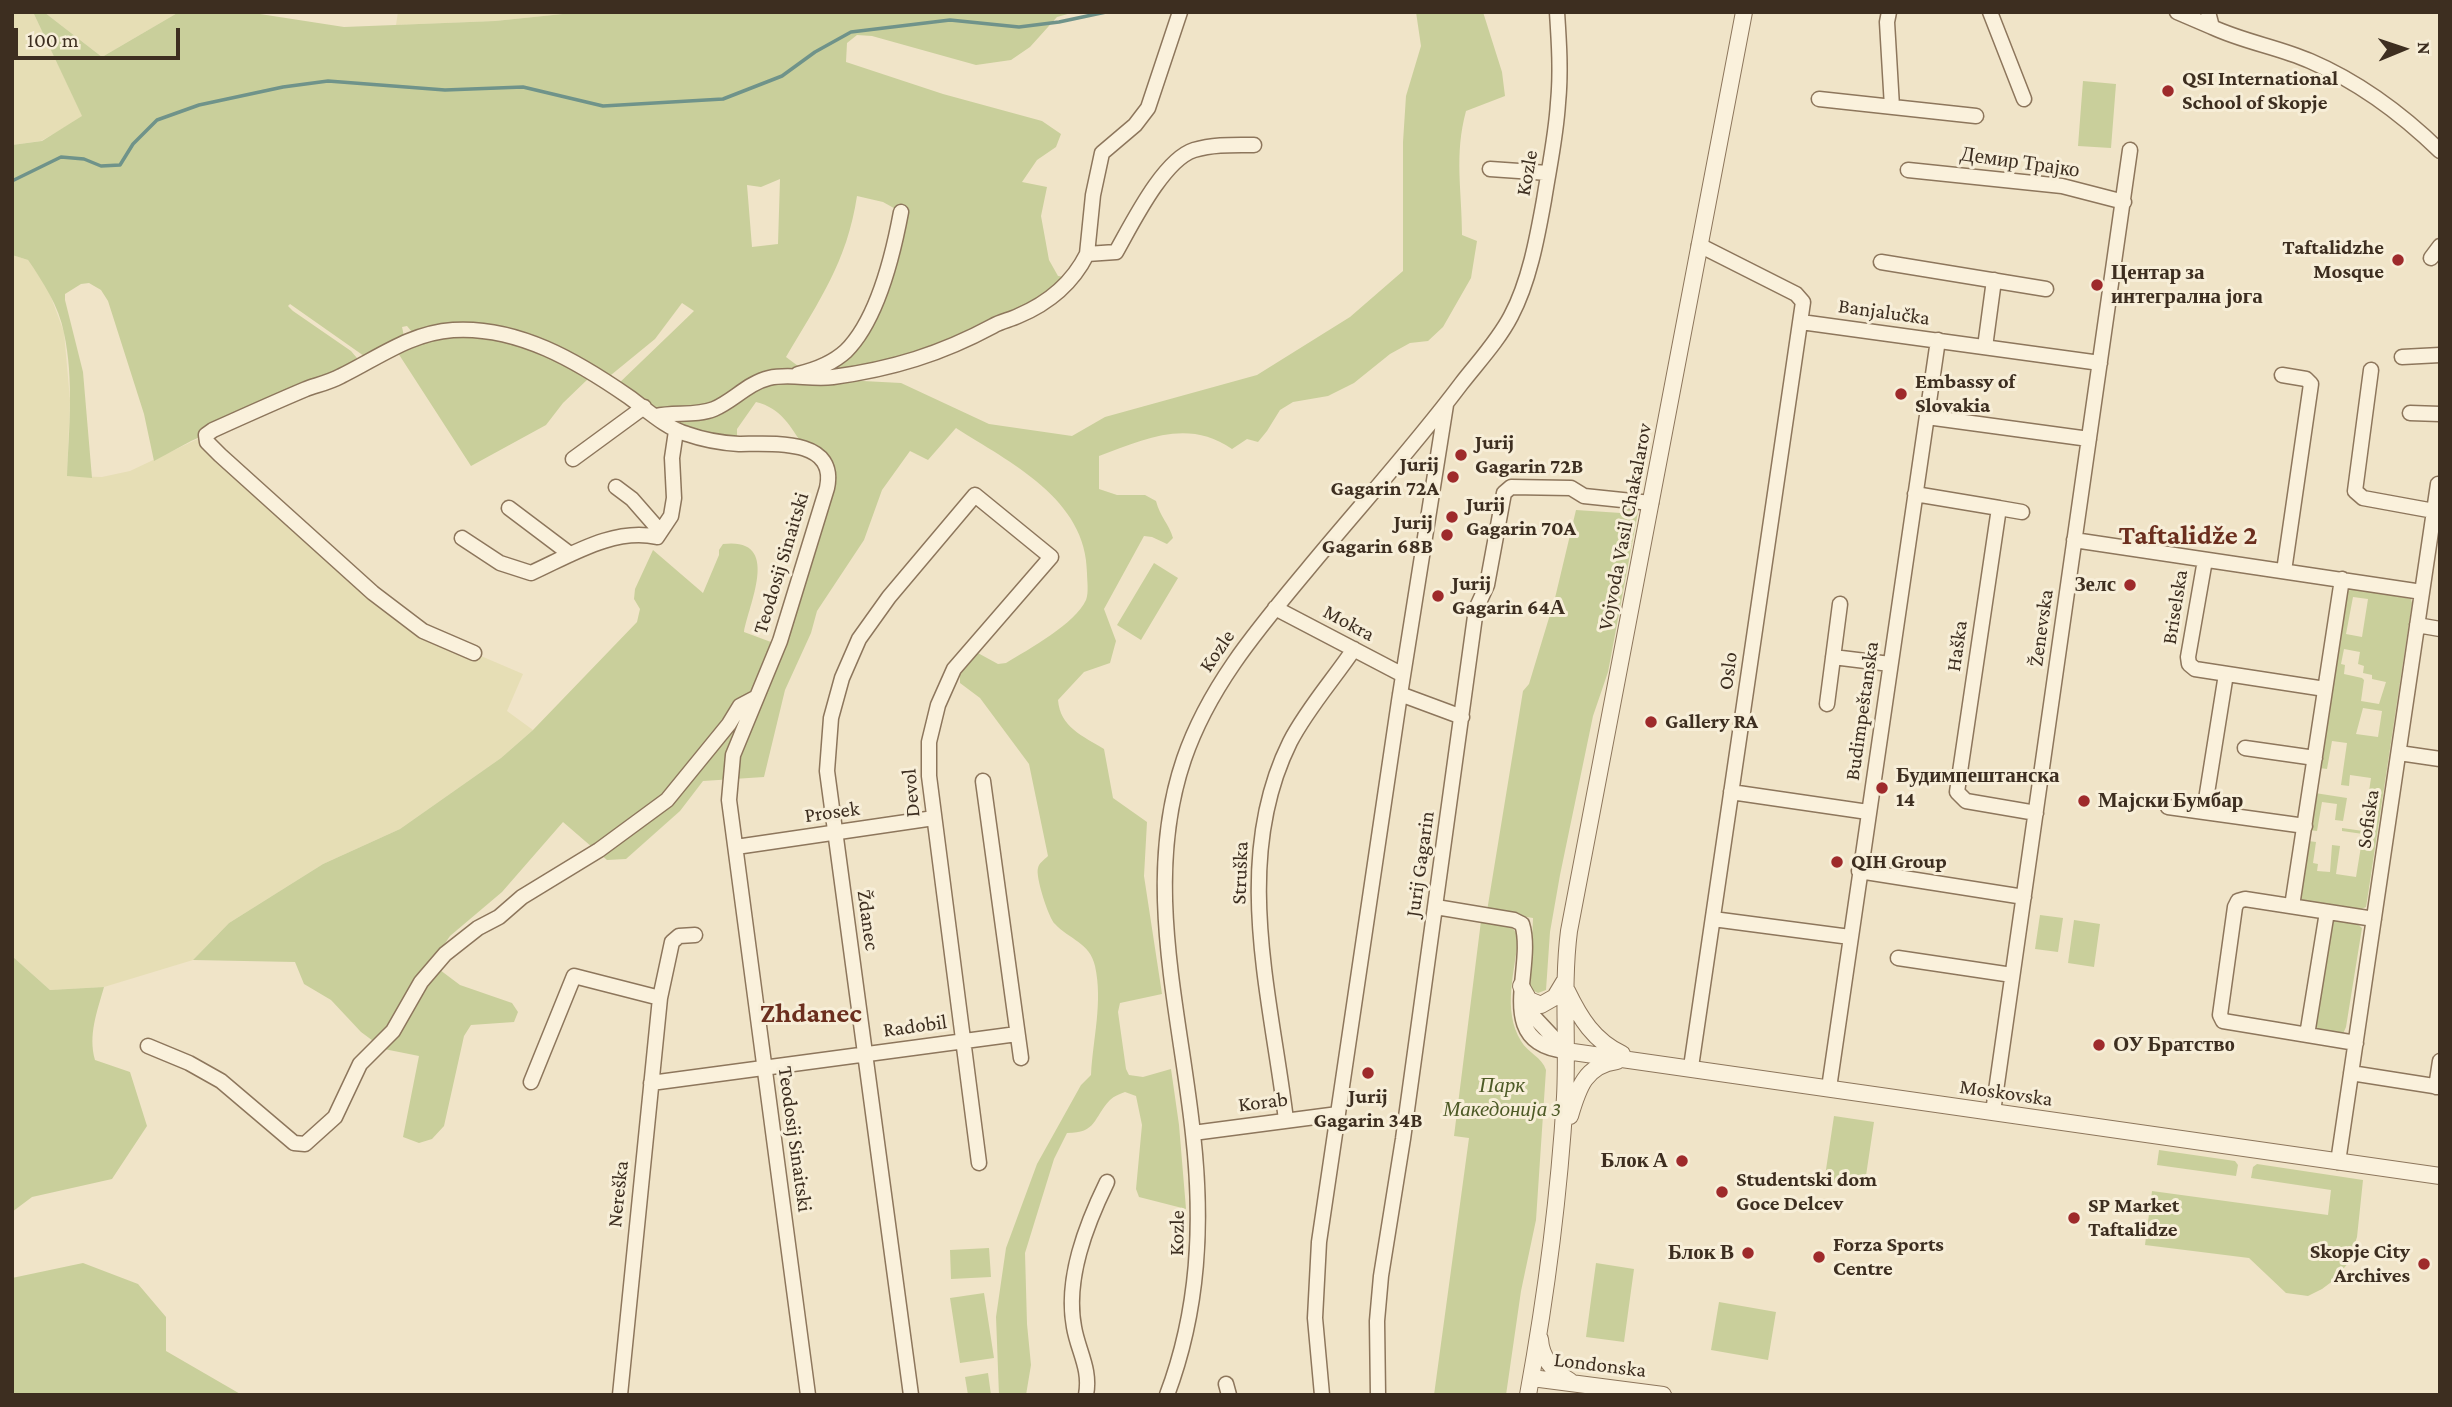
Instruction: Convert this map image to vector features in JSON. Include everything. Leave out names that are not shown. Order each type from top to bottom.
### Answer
[{"type":"street","points":[[790,376],[808,379],[835,377],[917,360],[951,348],[995,324],[1040,306],[1061,291],[1078,272],[1087,254],[1091,206],[1102,153],[1135,125],[1148,108],[1180,12]]},
{"type":"street","name":"Kozle","points":[[1167,1395],[1189,1326],[1195,1282],[1199,1209],[1193,1133],[1176,1021],[1164,873],[1171,811],[1184,758],[1212,697],[1235,660],[1275,608],[1446,404],[1500,332],[1518,300],[1539,227],[1559,100],[1557,12]]},
{"type":"street","name":"Vojvoda Vasil Chakalarov","points":[[1562,1141],[1566,1051],[1566,950],[1744,12]]},
{"type":"street","points":[[1889,12],[1887,22],[1892,107]]},
{"type":"street","points":[[1990,12],[2024,99]]},
{"type":"street","points":[[2177,12],[2234,37],[2310,61],[2354,83],[2397,113],[2440,151]]},
{"type":"street","points":[[2208,12],[2212,27]]},
{"type":"street","name":"Демир Трајко","points":[[1819,99],[1976,116]]},
{"type":"street","points":[[1087,254],[1116,252],[1145,201],[1179,158],[1192,150],[1216,145],[1254,145]]},
{"type":"street","name":"Ženevska","points":[[1993,1112],[2130,150]]},
{"type":"street","points":[[1490,169],[1548,173]]},
{"type":"street","name":"Демир Трајко","points":[[1908,170],[2062,186],[2124,202]]},
{"type":"street","points":[[573,459],[650,412],[714,409],[763,379],[790,376],[835,360],[856,338],[870,313],[886,274],[901,212]]},
{"type":"street","points":[[1699,245],[1796,294],[1803,302],[1801,322]]},
{"type":"street","points":[[1881,262],[2046,289]]},
{"type":"street","points":[[1985,347],[1993,281]]},
{"type":"street","name":"Banjalučka","points":[[1801,322],[2100,363]]},
{"type":"street","name":"Oslo","points":[[1691,1067],[1801,322]]},
{"type":"street","name":"Teodosij Sinaitski","points":[[474,653],[424,631],[373,593],[220,455],[207,442],[206,435],[237,419],[340,377],[409,339],[452,330],[492,333],[542,346],[585,368],[676,431],[719,442],[784,443],[805,448],[817,456],[828,471],[827,488],[780,641],[733,755],[729,800],[808,1395]]},
{"type":"street","name":"Budimpeštanska","points":[[1829,1088],[1938,340]]},
{"type":"street","points":[[2402,357],[2440,355]]},
{"type":"street","points":[[2371,370],[2355,491],[2363,498],[2434,511]]},
{"type":"street","points":[[2282,375],[2309,380],[2311,384],[2284,571]]},
{"type":"street","name":"Jurij Gagarin","points":[[1322,1395],[1316,1338],[1315,1282],[1400,694],[1446,404]]},
{"type":"street","points":[[2410,414],[2440,414]]},
{"type":"street","points":[[1927,417],[2089,439]]},
{"type":"street","points":[[462,538],[500,563],[531,573],[605,541],[631,535],[657,537],[671,516],[676,431]]},
{"type":"street","name":"Sofiska","points":[[2338,1161],[2438,484]]},
{"type":"street","points":[[616,487],[632,499],[660,531]]},
{"type":"street","name":"Jurij Gagarin","points":[[1378,1395],[1377,1321],[1381,1276],[1436,907],[1477,604],[1487,585],[1504,493],[1511,487],[1571,488],[1584,496],[1651,503]]},
{"type":"street","points":[[1915,494],[2022,512]]},
{"type":"street","name":"Devol","points":[[975,495],[1051,557],[954,669],[938,705],[929,742],[929,776],[979,1163]]},
{"type":"street","name":"Ždanec","points":[[911,1395],[827,771],[831,718],[842,678],[859,639],[889,597],[975,495]]},
{"type":"street","points":[[509,508],[570,554]]},
{"type":"street","name":"Haška","points":[[1999,508],[1957,792],[1966,801],[2036,813]]},
{"type":"street","points":[[2074,540],[2422,592]]},
{"type":"street","name":"Briselska","points":[[2204,559],[2189,664],[2195,669],[2325,689]]},
{"type":"street","points":[[2292,906],[2342,579]]},
{"type":"street","points":[[1827,704],[1840,604]]},
{"type":"street","name":"Mokra","points":[[1275,608],[1403,675]]},
{"type":"street","points":[[2417,625],[2440,629]]},
{"type":"street","name":"Struška","points":[[1286,1120],[1259,915],[1258,881],[1262,830],[1290,743],[1306,715],[1354,649]]},
{"type":"street","points":[[1833,657],[1890,664]]},
{"type":"street","points":[[2204,812],[2226,674]]},
{"type":"street","points":[[1400,694],[1462,717]]},
{"type":"street","points":[[148,1046],[188,1063],[222,1082],[294,1143],[305,1144],[335,1117],[360,1064],[393,1031],[421,982],[445,954],[478,928],[499,917],[522,897],[599,850],[667,800],[729,724],[740,706],[757,696]]},
{"type":"street","points":[[2245,748],[2315,758]]},
{"type":"street","points":[[2399,753],[2440,759]]},
{"type":"street","points":[[984,781],[1021,1058]]},
{"type":"street","points":[[1731,792],[1868,813]]},
{"type":"street","points":[[2168,807],[2305,826]]},
{"type":"street","name":"Prosek","points":[[736,847],[934,818]]},
{"type":"street","points":[[1859,872],[2024,897]]},
{"type":"street","points":[[2356,1043],[2232,1023],[2223,1021],[2220,1014],[2238,901],[2245,899],[2374,919]]},
{"type":"street","points":[[1436,907],[1520,922],[1524,933],[1521,992],[1540,1024],[1566,1051]]},
{"type":"street","points":[[2307,1035],[2327,912]]},
{"type":"street","points":[[1713,919],[1850,937]]},
{"type":"street","name":"Nereška","points":[[620,1395],[660,998],[672,942],[679,936],[695,935]]},
{"type":"street","points":[[1898,958],[2012,975]]},
{"type":"street","points":[[531,1082],[574,976],[660,998]]},
{"type":"street","points":[[1521,992],[1528,1000],[1541,1005],[1555,997],[1564,982]]},
{"type":"street","points":[[1564,982],[1575,1007],[1592,1033],[1605,1046],[1633,1059]]},
{"type":"street","name":"Radobil","points":[[651,1083],[1017,1034]]},
{"type":"street","name":"Moskovska","points":[[1566,1051],[2440,1176]]},
{"type":"street","points":[[1528,1395],[1552,1248],[1562,1141],[1577,1094],[1587,1075],[1599,1066],[1613,1061],[1633,1059]]},
{"type":"street","points":[[2351,1073],[2438,1087],[2440,1061]]},
{"type":"street","name":"Korab","points":[[1193,1133],[1338,1114]]},
{"type":"street","points":[[1086,1395],[1088,1373],[1073,1324],[1074,1279],[1090,1224],[1107,1182]]},
{"type":"street","points":[[1539,1333],[1540,1344],[1547,1360],[1560,1374],[1576,1383]]},
{"type":"street","name":"Londonska","points":[[1532,1378],[1663,1395]]},
{"type":"street","points":[[1547,1395],[1560,1387],[1576,1383]]},
{"type":"shaded area","points":[[12,12],[33,12],[83,117],[41,141],[12,145]]},
{"type":"shaded area","points":[[44,12],[179,12],[102,57]]},
{"type":"shaded area","points":[[398,12],[582,12],[495,21],[396,25]]},
{"type":"shaded area","points":[[12,255],[28,260],[48,289],[64,332],[70,400],[67,476],[102,477],[130,471],[206,435],[373,593],[474,653],[523,674],[507,711],[533,730],[501,758],[400,829],[323,864],[229,923],[193,960],[104,987],[50,990],[12,956]]},
{"type":"green space","points":[[33,12],[44,12],[102,57],[179,12],[247,12],[344,27],[495,21],[582,12],[1075,12],[1057,17],[1030,47],[1011,60],[976,65],[872,36],[857,35],[847,43],[846,62],[943,94],[1042,121],[1061,134],[1056,147],[1037,160],[1022,182],[1047,187],[1041,216],[1049,260],[1058,276],[1072,278],[1040,306],[844,380],[901,383],[989,424],[1072,436],[1105,417],[1257,375],[1350,317],[1403,271],[1403,142],[1406,96],[1421,46],[1416,12],[1483,12],[1502,72],[1505,96],[1466,111],[1459,158],[1462,235],[1477,241],[1471,278],[1443,327],[1428,341],[1410,343],[1390,354],[1354,383],[1328,396],[1293,402],[1280,410],[1258,442],[1247,439],[1232,449],[1215,440],[1182,433],[1149,439],[1099,456],[1099,489],[1117,495],[1145,495],[1156,501],[1173,538],[1167,544],[1144,536],[1104,609],[1116,641],[1110,663],[1084,672],[1058,700],[1068,724],[1104,749],[1113,798],[1147,822],[1144,876],[1162,994],[1120,1003],[1118,1012],[1129,1075],[1143,1077],[1171,1069],[1186,1209],[1139,1197],[1136,1189],[1142,1125],[1136,1096],[1125,1092],[1115,1096],[1089,1127],[1067,1133],[1054,1159],[1025,1253],[1031,1365],[1026,1395],[999,1395],[996,1317],[1006,1248],[1037,1164],[1081,1085],[1091,1075],[1098,1007],[1097,980],[1089,952],[1055,924],[1043,897],[1038,868],[1048,856],[1029,764],[980,698],[960,683],[960,671],[976,652],[998,664],[1006,663],[1062,627],[1086,600],[1084,547],[1074,524],[1060,504],[1021,469],[956,428],[928,460],[910,451],[882,490],[864,540],[817,611],[811,633],[785,690],[764,777],[703,781],[680,811],[626,859],[607,860],[563,822],[502,892],[450,936],[437,955],[440,970],[460,985],[512,1003],[518,1012],[514,1022],[471,1025],[464,1036],[444,1126],[432,1139],[419,1143],[403,1137],[419,1056],[384,1049],[361,1032],[331,1000],[304,984],[295,962],[193,960],[229,923],[323,864],[400,829],[501,758],[533,730],[637,622],[640,609],[634,599],[635,589],[653,550],[703,593],[723,544],[741,545],[752,551],[757,561],[758,574],[744,632],[779,645],[829,478],[785,419],[765,405],[756,402],[737,429],[737,439],[700,438],[615,387],[694,311],[682,303],[655,339],[611,375],[540,340],[421,330],[412,332],[407,326],[402,327],[404,336],[364,356],[290,304],[288,306],[293,311],[351,351],[362,364],[191,441],[154,461],[144,414],[108,301],[101,290],[89,283],[81,284],[65,294],[65,300],[83,372],[92,478],[67,476],[70,404],[67,351],[58,313],[45,286],[28,260],[12,255],[12,145],[42,141],[82,116]],"holes":[[[780,179],[778,244],[752,247],[747,185],[761,187]],[[857,196],[883,202],[901,212],[870,313],[825,365],[806,372],[786,357],[839,261]]]},
{"type":"green space","points":[[2083,81],[2116,84],[2111,148],[2078,146]]},
{"type":"green space","points":[[453,335],[487,337],[528,347],[590,377],[563,403],[546,425],[471,466],[398,353],[425,341]]},
{"type":"green space","points":[[1623,504],[1639,507],[1608,672],[1593,716],[1560,875],[1550,932],[1546,990],[1538,993],[1530,989],[1533,918],[1487,911],[1523,691],[1529,684],[1555,598],[1576,510],[1621,513]]},
{"type":"green space","points":[[1154,563],[1178,578],[1141,640],[1117,625]]},
{"type":"green space","points":[[2354,589],[2411,599],[2412,603],[2366,907],[2359,910],[2301,901],[2300,894],[2308,841],[2316,842],[2313,863],[2318,864],[2317,871],[2330,872],[2332,845],[2340,846],[2336,874],[2356,877],[2363,834],[2342,831],[2342,828],[2363,831],[2371,778],[2350,775],[2349,786],[2341,785],[2347,743],[2332,741],[2327,769],[2319,768],[2347,591]],"holes":[[[2353,597],[2368,599],[2362,637],[2346,634]],[[2344,649],[2360,652],[2358,664],[2364,666],[2363,673],[2372,675],[2372,679],[2386,682],[2379,704],[2361,701],[2364,680],[2344,674],[2345,665],[2341,664]],[[2363,708],[2382,711],[2378,737],[2356,734]]]},
{"type":"green space","points":[[2315,793],[2347,798],[2343,821],[2335,820],[2337,804],[2322,802],[2317,831],[2309,830]]},
{"type":"green space","points":[[2040,915],[2063,918],[2058,952],[2035,949]]},
{"type":"green space","points":[[2074,920],[2100,924],[2094,967],[2068,963]]},
{"type":"green space","name":"Парк Македонија 3","points":[[1481,921],[1504,924],[1516,932],[1518,938],[1511,991],[1512,1017],[1521,1041],[1546,1070],[1536,1220],[1521,1291],[1506,1395],[1434,1395],[1469,1138],[1454,1136]]},
{"type":"green space","points":[[2333,921],[2356,923],[2362,928],[2343,1034],[2318,1031],[2315,1027],[2330,925]]},
{"type":"green space","points":[[12,956],[50,990],[104,987],[93,1033],[95,1060],[130,1072],[147,1126],[112,1179],[32,1197],[12,1212]]},
{"type":"green space","name":"Forza Sports Centre","points":[[1834,1116],[1874,1122],[1864,1189],[1824,1183]]},
{"type":"green space","points":[[2159,1150],[2235,1161],[2238,1165],[2236,1176],[2157,1165]]},
{"type":"green space","points":[[2257,1164],[2363,1180],[2357,1237],[2349,1262],[2334,1280],[2308,1296],[2286,1293],[2249,1258],[2145,1245],[2152,1191],[2328,1215],[2331,1190],[2251,1178],[2253,1167]]},
{"type":"green space","points":[[989,1248],[991,1277],[951,1279],[950,1250]]},
{"type":"green space","points":[[83,1263],[138,1284],[166,1317],[166,1351],[242,1395],[12,1395],[12,1278]]},
{"type":"green space","points":[[1596,1263],[1634,1269],[1624,1342],[1586,1337]]},
{"type":"green space","points":[[984,1293],[994,1358],[960,1363],[950,1298]]},
{"type":"green space","points":[[1719,1302],[1776,1312],[1768,1360],[1711,1350]]},
{"type":"green space","points":[[988,1373],[991,1395],[968,1395],[965,1377]]},
{"type":"waterway","points":[[12,181],[61,157],[84,159],[101,166],[120,165],[133,144],[157,120],[199,105],[283,87],[328,81],[445,90],[523,87],[603,106],[723,99],[782,76],[815,52],[851,32],[950,20],[1019,27],[1106,12]]},
{"type":"place","name":"QSI International School of Skopje","points":[[2168,91]]},
{"type":"place","name":"Taftalidzhe Mosque","points":[[2398,260]]},
{"type":"place","name":"Центар за интегрална јога","points":[[2097,285]]},
{"type":"place","name":"Embassy of Slovakia","points":[[1901,394]]},
{"type":"place","name":"Jurij Gagarin 72B","points":[[1461,455]]},
{"type":"place","name":"Jurij Gagarin 72A","points":[[1453,477]]},
{"type":"place","name":"Jurij Gagarin 70A","points":[[1452,517]]},
{"type":"place","name":"Jurij Gagarin 68B","points":[[1447,535]]},
{"type":"place","name":"Зелс","points":[[2130,585]]},
{"type":"place","name":"Jurij Gagarin 64А","points":[[1438,596]]},
{"type":"place","name":"Gallery RA","points":[[1651,722]]},
{"type":"place","name":"Будимпештанска 14","points":[[1882,788]]},
{"type":"place","name":"Мајски Бумбар","points":[[2084,801]]},
{"type":"place","name":"QIH Group","points":[[1837,862]]},
{"type":"place","name":"ОУ Братство","points":[[2099,1045]]},
{"type":"place","name":"Jurij Gagarin 34B","points":[[1368,1073]]},
{"type":"place","name":"Блок А","points":[[1682,1161]]},
{"type":"place","name":"Studentski dom Goce Delcev","points":[[1722,1192]]},
{"type":"place","name":"SP Market Taftalidze","points":[[2074,1218]]},
{"type":"place","name":"Блок В","points":[[1748,1253]]},
{"type":"place","name":"Forza Sports Centre","points":[[1819,1257]]},
{"type":"place","name":"Skopje City Archives","points":[[2424,1264]]},
{"type":"district","name":"Taftalidže 2","points":[[2188,535]]},
{"type":"district","name":"Zhdanec","points":[[811,1013]]}]
